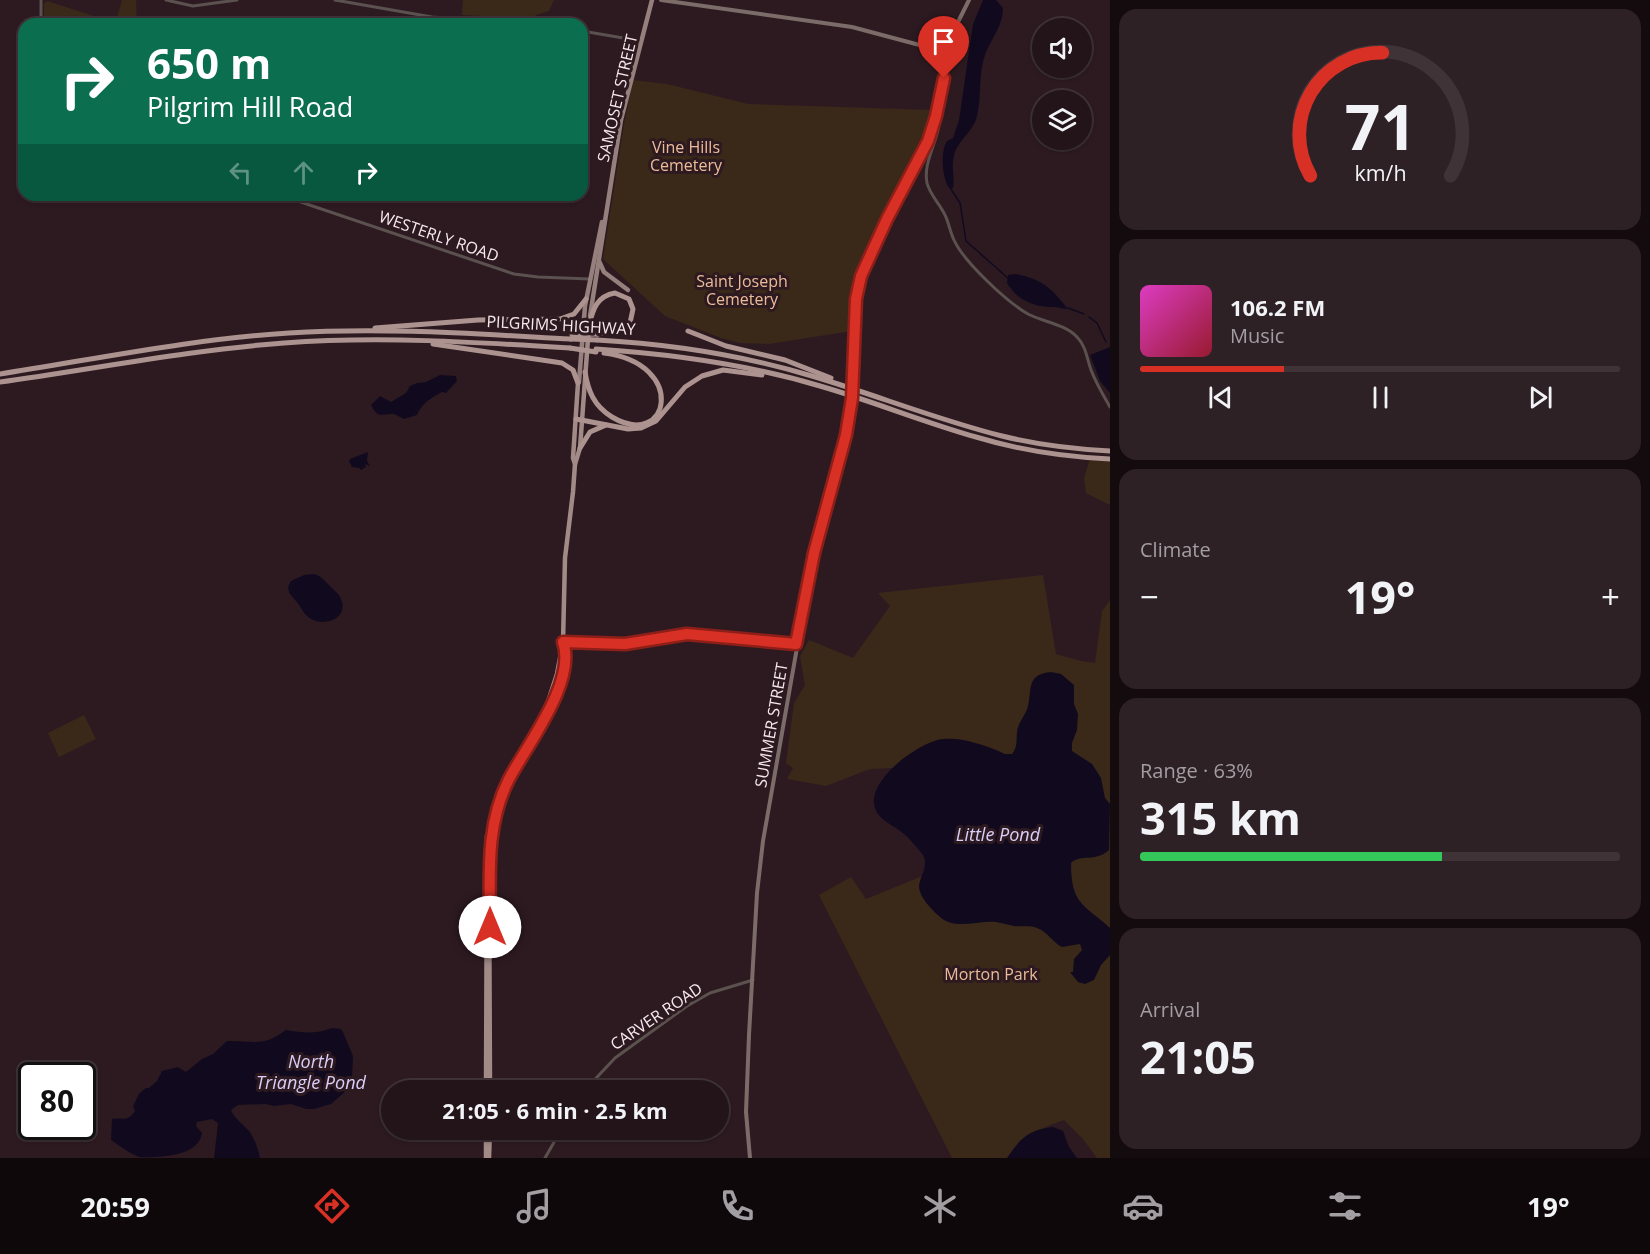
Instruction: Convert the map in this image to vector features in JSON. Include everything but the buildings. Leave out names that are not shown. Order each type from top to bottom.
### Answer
[{"type":"highway","points":[[589,325],[594,308],[604,296],[615,293],[629,299],[634,312],[630,322],[618,330],[597,337]]},
{"type":"highway","points":[[366,331],[381,327],[478,320],[560,319],[574,314],[586,298]]},
{"type":"highway","name":"SAMOSET STREET","points":[[575,464],[573,458],[589,325]]},
{"type":"highway","name":"PILGRIMS HIGHWAY","points":[[0,374],[245,337],[314,332],[366,331],[545,338],[559,335],[597,337],[705,351],[776,366],[846,386],[971,428],[1048,445],[1110,451]]},
{"type":"highway","points":[[688,331],[726,346],[784,360],[846,386]]},
{"type":"highway","name":"PILGRIMS HIGHWAY","points":[[0,382],[254,345],[351,340],[404,340],[642,352],[711,361],[820,386],[995,442],[1062,455],[1110,459]]},
{"type":"highway","points":[[404,340],[562,363],[574,371],[579,383]]},
{"type":"highway","points":[[585,372],[592,397],[605,412],[616,419],[639,425],[651,420],[658,412],[662,395],[652,374],[625,358],[596,351]]},
{"type":"highway","points":[[578,420],[636,429],[652,424],[690,383],[716,371],[731,370],[752,373],[820,386]]},
{"type":"highway","name":"SAMOSET STREET","points":[[488,1080],[486,859],[488,831],[494,806],[504,783],[548,704],[563,642],[565,552],[575,464],[580,448],[579,383]]},
{"type":"highway","points":[[580,448],[586,435],[592,430],[612,425]]},
{"type":"highway","points":[[488,1140],[488,1158]]},
{"type":"main road","name":"SAMOSET STREET","points":[[579,383],[586,298],[598,259],[621,120],[652,0]]},
{"type":"main road","points":[[661,0],[852,27],[946,50]]},
{"type":"main road","name":"SUMMER STREET","points":[[750,1158],[746,1112],[757,893],[763,841],[812,561],[840,461],[851,405],[856,299],[861,276],[903,187],[924,150],[939,108],[946,50],[950,36],[969,0]]},
{"type":"main road","name":"SAMOSET STREET","points":[[589,325],[592,279],[608,202]]},
{"type":"main road","points":[[598,259],[604,272],[628,290]]},
{"type":"main road","points":[[563,642],[625,644],[687,634],[796,644]]},
{"type":"street","points":[[40,18],[41,0]]},
{"type":"street","points":[[166,0],[193,6],[237,0]]},
{"type":"street","points":[[335,0],[447,18]]},
{"type":"street","points":[[588,32],[641,41]]},
{"type":"street","points":[[939,108],[939,131],[929,161],[927,181],[930,191],[946,216],[954,242],[972,265],[1015,305],[1077,337],[1084,347],[1091,370],[1110,407]]},
{"type":"street","name":"WESTERLY ROAD","points":[[298,201],[510,272],[538,277],[592,279]]},
{"type":"street","name":"CARVER ROAD","points":[[594,1080],[615,1058],[687,1006],[710,993],[753,980]]},
{"type":"street","points":[[545,1158],[555,1140]]},
{"type":"green space","points":[[122,0],[136,0],[137,18],[117,18]]},
{"type":"green space","points":[[463,0],[554,0],[549,11],[534,18],[462,15]]},
{"type":"green space","points":[[47,1],[99,18],[44,18],[44,4]]},
{"type":"green space","points":[[633,80],[667,84],[748,104],[933,110],[859,267],[852,300],[852,331],[769,344],[740,343],[721,338],[665,316],[603,259]]},
{"type":"green space","points":[[1090,459],[1110,460],[1110,505],[1086,493],[1084,478]]},
{"type":"green space","name":"Morton Park","points":[[1043,575],[1056,654],[1095,663],[1102,611],[1110,600],[1110,1158],[1097,1158],[1064,1120],[1045,1127],[1011,1158],[952,1158],[819,895],[851,877],[866,899],[930,873],[894,768],[870,769],[826,786],[787,779],[793,768],[786,763],[794,703],[805,685],[800,656],[809,640],[853,658],[890,606],[878,593]]},
{"type":"green space","points":[[84,715],[96,739],[59,757],[48,733]]},
{"type":"water","points":[[983,0],[996,0],[1003,8],[1002,15],[983,63],[975,121],[954,156],[954,180],[953,188],[950,189],[944,172],[943,151],[947,141],[953,138],[959,120],[973,24]]},
{"type":"water","points":[[1016,274],[1034,279],[1046,286],[1068,309],[1039,306],[1021,298],[1007,283],[1008,275]]},
{"type":"water","points":[[1110,347],[1110,393],[1100,381],[1090,355]]},
{"type":"water","points":[[440,375],[456,376],[457,381],[446,393],[442,392],[427,401],[417,415],[404,419],[394,414],[381,415],[376,413],[371,405],[380,396],[391,402],[406,393],[410,386]]},
{"type":"water","points":[[368,452],[367,461],[370,466],[365,464],[366,467],[361,470],[352,467],[350,459]]},
{"type":"water","points":[[314,574],[322,578],[340,597],[342,611],[335,619],[323,622],[311,619],[289,592],[288,587],[291,581],[304,575]]},
{"type":"water","name":"Little Pond","points":[[1043,673],[1061,674],[1074,685],[1074,704],[1078,714],[1072,751],[1092,764],[1101,778],[1105,798],[1110,804],[1109,850],[1104,854],[1075,860],[1071,863],[1076,896],[1086,908],[1110,928],[1110,955],[1101,965],[1094,980],[1085,984],[1078,982],[1070,972],[1073,972],[1074,959],[1082,950],[1080,944],[1062,947],[1034,927],[996,922],[959,924],[939,916],[926,903],[921,894],[919,886],[925,863],[923,855],[907,837],[880,816],[875,808],[874,797],[886,775],[909,755],[933,741],[959,739],[1005,754],[1012,754],[1016,746],[1020,722],[1028,706],[1034,679]]},
{"type":"water","name":"North Triangle Pond","points":[[332,1028],[341,1029],[353,1056],[352,1081],[346,1091],[331,1104],[314,1109],[291,1104],[238,1105],[231,1110],[251,1134],[260,1158],[214,1158],[218,1123],[212,1119],[197,1122],[196,1126],[202,1133],[199,1141],[193,1147],[176,1154],[139,1157],[111,1140],[112,1119],[127,1118],[132,1115],[135,1111],[133,1106],[139,1094],[157,1081],[162,1071],[178,1067],[186,1072],[202,1059],[213,1054],[227,1041],[258,1042],[278,1036],[286,1030],[310,1032]]},
{"type":"water","points":[[1053,1127],[1063,1131],[1069,1147],[1077,1158],[1007,1158],[1026,1136],[1037,1130]]},
{"type":"waterway","points":[[951,189],[960,203],[966,241],[1009,279]]},
{"type":"waterway","points":[[1068,308],[1084,314]]},
{"type":"waterway","points":[[1089,317],[1097,323],[1106,342]]},
{"type":"route","points":[[490,927],[489,854],[493,822],[506,786],[545,720],[556,694],[566,649],[563,642],[625,644],[687,634],[702,634],[796,644],[814,553],[846,435],[852,398],[856,299],[861,276],[887,219],[928,141],[943,90],[944,78]]},
{"type":"park label","name":"Vine Hills Cemetery","points":[[686,156]]},
{"type":"park label","name":"Saint Joseph Cemetery","points":[[742,290]]}]
